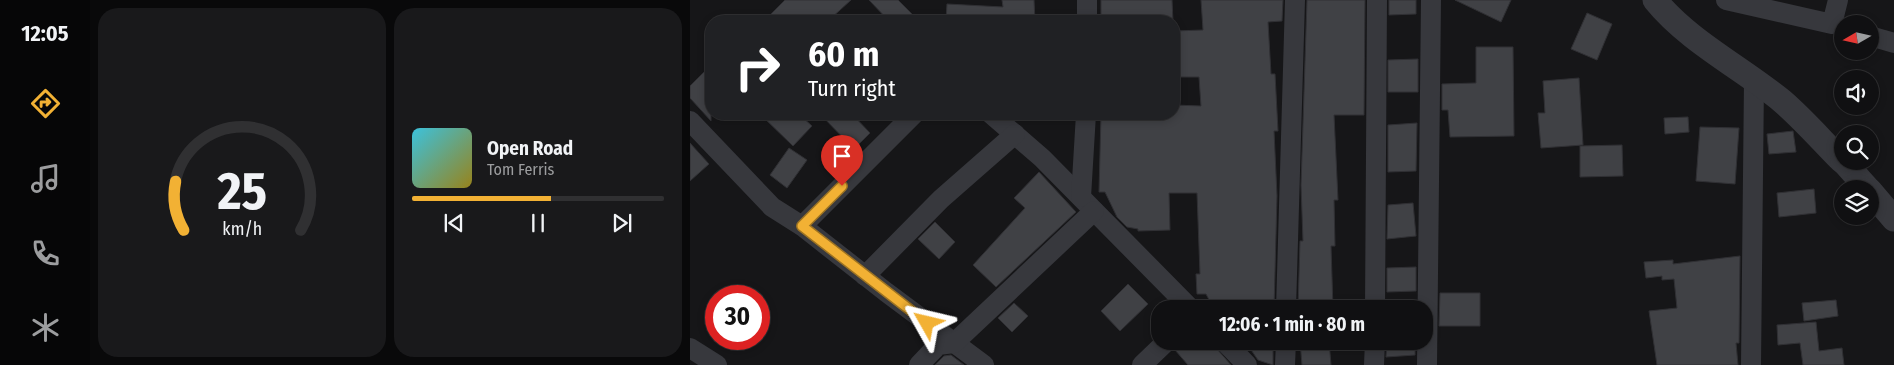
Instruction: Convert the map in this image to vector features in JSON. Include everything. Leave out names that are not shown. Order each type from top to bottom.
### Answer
[{"type":"street","points":[[1087,0],[1087,15]]},
{"type":"street","points":[[1286,300],[1295,0]]},
{"type":"street","points":[[1375,300],[1377,0]]},
{"type":"street","points":[[1427,365],[1431,0]]},
{"type":"street","points":[[1656,0],[1663,10],[1702,43],[1782,101],[1834,152]]},
{"type":"street","points":[[1726,0],[1834,25]]},
{"type":"street","points":[[1837,15],[1838,0]]},
{"type":"street","points":[[1879,39],[1894,43]]},
{"type":"street","points":[[1751,365],[1754,81]]},
{"type":"street","points":[[802,226],[908,120]]},
{"type":"street","points":[[998,120],[1042,158],[1182,300]]},
{"type":"street","points":[[919,365],[938,345],[954,344],[1087,204],[1086,120]]},
{"type":"street","points":[[690,121],[772,207],[802,226],[954,344],[984,365]]},
{"type":"street","points":[[865,276],[941,198],[1014,134]]},
{"type":"street","points":[[1851,170],[1860,180]]},
{"type":"street","points":[[1879,202],[1894,219]]},
{"type":"street","points":[[690,348],[717,365]]},
{"type":"street","points":[[1142,365],[1158,350]]},
{"type":"street","points":[[1233,350],[1247,365]]},
{"type":"street","points":[[1285,365],[1286,350]]},
{"type":"street","points":[[1374,365],[1375,350]]},
{"type":"building","points":[[785,0],[851,0],[835,15],[770,15]]},
{"type":"building","points":[[869,0],[898,0],[913,15],[883,15]]},
{"type":"building","points":[[1002,0],[1034,0],[1035,15],[946,15],[947,4],[1003,7]]},
{"type":"building","points":[[1101,0],[1172,0],[1173,15],[1101,15]]},
{"type":"building","points":[[1201,0],[1283,0],[1282,21],[1268,22],[1271,74],[1275,74],[1278,131],[1274,131],[1277,196],[1274,300],[1209,300],[1206,294],[1197,294],[1196,274],[1200,274],[1197,193],[1169,193],[1170,230],[1138,231],[1138,229],[1127,227],[1117,217],[1105,192],[1099,192],[1101,120],[1180,120],[1180,105],[1201,106],[1199,77],[1180,77],[1180,31],[1203,30]]},
{"type":"building","points":[[1307,0],[1365,0],[1364,115],[1334,115],[1338,200],[1334,200],[1335,246],[1331,246],[1333,300],[1298,300],[1300,241],[1303,241],[1301,185]]},
{"type":"building","points":[[1389,0],[1416,0],[1416,14],[1389,15]]},
{"type":"building","points":[[1455,0],[1511,0],[1501,22]]},
{"type":"building","points":[[1587,13],[1612,24],[1597,60],[1571,49]]},
{"type":"building","points":[[1476,47],[1513,47],[1514,136],[1450,137],[1448,110],[1442,110],[1442,84],[1476,83]]},
{"type":"building","points":[[1418,59],[1418,92],[1388,92],[1388,60]]},
{"type":"building","points":[[705,71],[705,114],[690,98],[690,86]]},
{"type":"building","points":[[1579,78],[1583,145],[1541,148],[1538,113],[1545,113],[1543,81]]},
{"type":"building","points":[[1688,117],[1689,132],[1665,134],[1664,118]]},
{"type":"building","points":[[766,120],[806,120],[812,126],[793,146]]},
{"type":"building","points":[[826,120],[858,120],[870,133],[854,149]]},
{"type":"building","points":[[1417,123],[1416,171],[1388,172],[1388,125]]},
{"type":"building","points":[[1700,127],[1739,128],[1735,184],[1696,181]]},
{"type":"building","points":[[1793,131],[1796,152],[1769,154],[1767,134]]},
{"type":"building","points":[[690,143],[709,164],[690,181]]},
{"type":"building","points":[[1622,145],[1623,176],[1580,177],[1580,146]]},
{"type":"building","points":[[789,148],[807,160],[787,188],[770,175]]},
{"type":"building","points":[[1039,172],[1076,212],[996,287],[973,265],[1025,208],[1014,198]]},
{"type":"building","points":[[1814,189],[1816,213],[1779,217],[1777,193]]},
{"type":"building","points":[[1413,203],[1416,236],[1387,239],[1388,205]]},
{"type":"building","points":[[935,222],[955,242],[939,259],[918,239]]},
{"type":"building","points":[[1740,256],[1739,343],[1736,343],[1738,365],[1657,365],[1649,311],[1677,308],[1674,279],[1662,280],[1662,276],[1646,278],[1644,262],[1673,260],[1673,264]]},
{"type":"building","points":[[1416,267],[1416,291],[1387,292],[1387,268]]},
{"type":"building","points":[[1128,284],[1148,304],[1120,331],[1101,311]]},
{"type":"building","points":[[1440,293],[1480,293],[1480,326],[1439,326]]},
{"type":"building","points":[[1836,300],[1838,316],[1804,321],[1802,303]]},
{"type":"building","points":[[1014,303],[1028,316],[1012,332],[998,318]]},
{"type":"building","points":[[1816,322],[1819,351],[1842,348],[1844,365],[1803,365],[1800,343],[1778,345],[1777,325]]},
{"type":"building","points":[[1175,350],[1218,350],[1231,365],[1188,365]]},
{"type":"building","points":[[1251,350],[1273,350],[1273,365],[1258,360]]},
{"type":"building","points":[[1301,350],[1330,350],[1331,365],[1302,365]]},
{"type":"building","points":[[1386,350],[1415,350],[1415,355],[1386,357]]},
{"type":"building","points":[[951,355],[964,365],[935,365],[944,356]]},
{"type":"route","points":[[842,186],[802,226],[927,323]]}]
